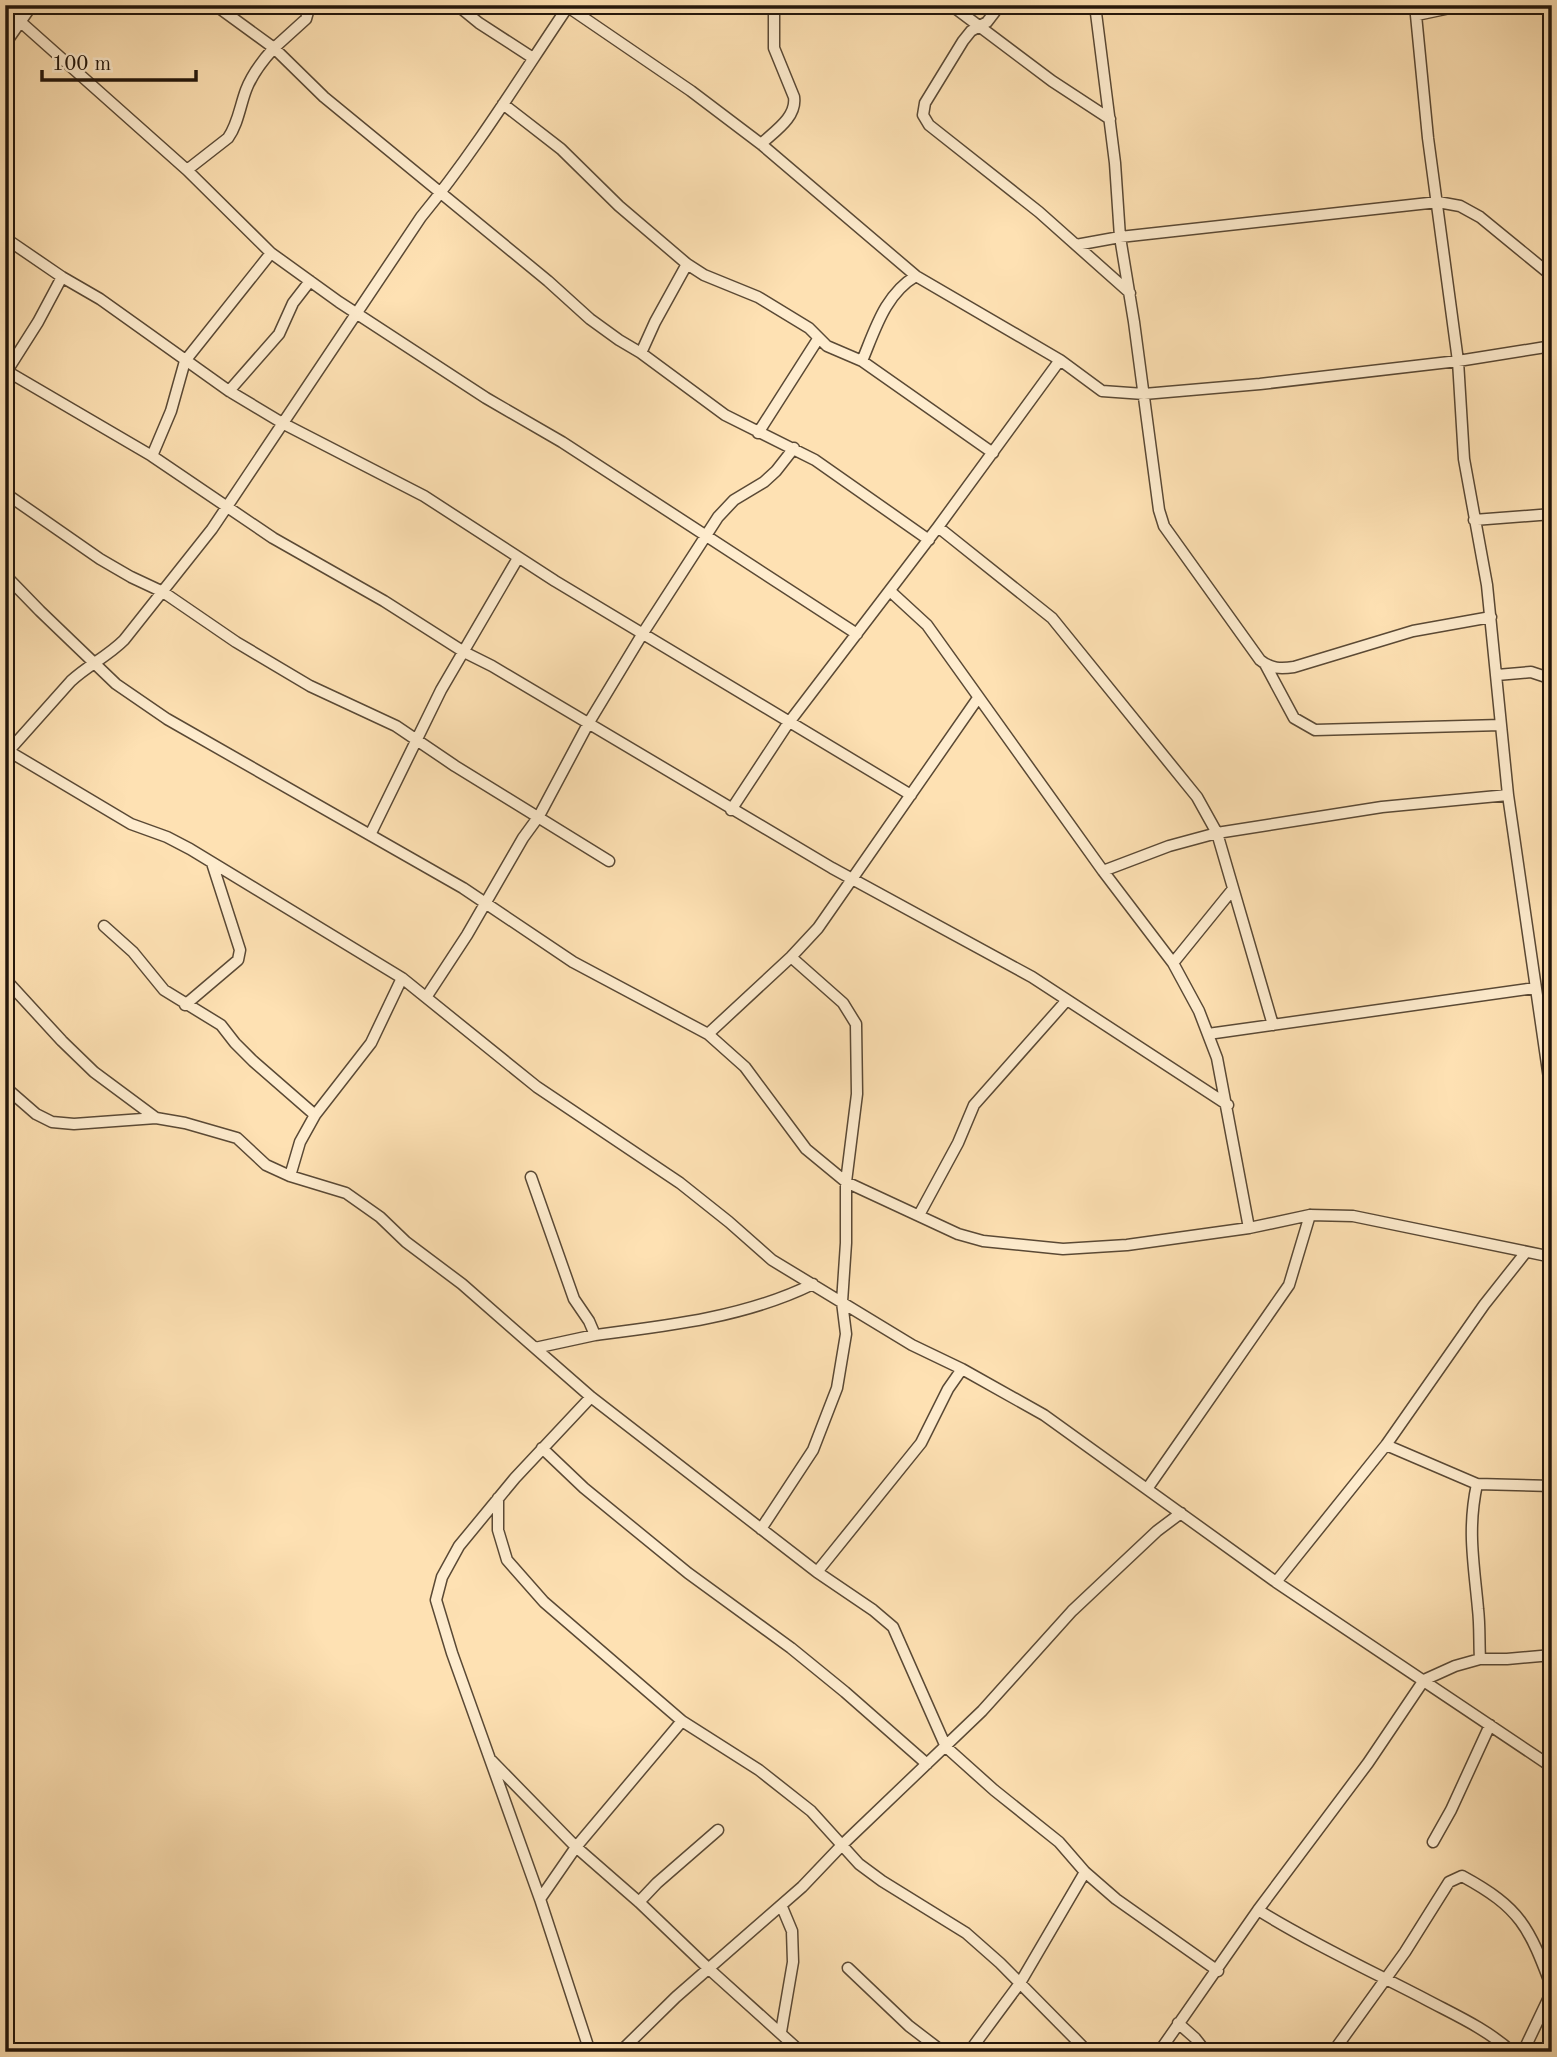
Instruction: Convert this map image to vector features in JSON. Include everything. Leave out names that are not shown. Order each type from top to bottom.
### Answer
[{"type":"street","points":[[5,44],[32,5]]},
{"type":"street","points":[[215,5],[274,48],[354,124],[441,192],[590,319],[642,353],[725,415],[815,460],[929,540]]},
{"type":"street","points":[[187,170],[228,138],[258,66],[306,19],[310,5]]},
{"type":"street","points":[[457,5],[534,58]]},
{"type":"street","points":[[951,5],[1052,82],[1110,119]]},
{"type":"street","points":[[1000,5],[987,22],[963,41],[925,103],[923,115],[929,125],[1039,212],[1130,293]]},
{"type":"street","points":[[1095,5],[1110,119],[1120,237],[1159,510],[1164,526],[1265,664],[1294,718],[1315,730],[1502,725]]},
{"type":"street","points":[[1464,5],[1416,10],[1428,138],[1458,361],[1464,459],[1488,586],[1508,795],[1552,1099]]},
{"type":"street","points":[[1552,346],[1458,361],[1144,394],[1102,391],[1060,360],[916,276],[761,144],[691,91],[568,6],[441,192],[421,217],[227,507],[163,592],[109,656],[82,671],[6,752],[131,824],[167,837],[402,978],[537,1087],[666,1173],[772,1260],[912,1345],[962,1369],[1044,1415],[1276,1582],[1552,1767]]},
{"type":"street","points":[[761,144],[793,113],[796,106],[774,48],[771,6]]},
{"type":"street","points":[[5,8],[187,170],[271,253],[486,398],[562,442],[857,634]]},
{"type":"street","points":[[503,103],[561,149],[636,221],[687,264],[704,275],[758,297],[809,328],[827,346],[862,361],[993,453]]},
{"type":"street","points":[[1076,245],[1120,237],[1438,202],[1460,206],[1480,217],[1552,276]]},
{"type":"street","points":[[5,238],[100,299],[229,391],[284,424],[424,496],[518,558],[911,795]]},
{"type":"street","points":[[152,456],[171,411],[185,361],[271,253]]},
{"type":"street","points":[[642,353],[655,322],[687,264]]},
{"type":"street","points":[[862,361],[892,295],[916,276]]},
{"type":"street","points":[[62,277],[6,372],[152,456],[273,538],[384,601],[464,653],[492,666],[851,879],[1032,977],[1228,1105]]},
{"type":"street","points":[[229,391],[279,334],[293,303],[310,281]]},
{"type":"street","points":[[758,433],[818,339]]},
{"type":"street","points":[[731,810],[789,723],[939,527],[1060,360]]},
{"type":"street","points":[[427,996],[539,816],[588,724],[718,517],[734,500],[764,482],[794,448]]},
{"type":"street","points":[[5,494],[100,559],[163,592],[236,642],[310,686],[396,726],[455,766],[609,861]]},
{"type":"street","points":[[1474,520],[1552,514]]},
{"type":"street","points":[[939,527],[1052,618],[1197,797],[1217,833],[1273,1025]]},
{"type":"street","points":[[370,835],[441,690],[518,558]]},
{"type":"street","points":[[5,575],[95,665],[167,719],[486,902],[573,962],[708,1034],[745,1066],[806,1149],[846,1182],[958,1234],[983,1241],[1063,1249],[1127,1245],[1249,1228],[1310,1215],[1353,1216],[1552,1256]]},
{"type":"street","points":[[890,591],[927,625],[1103,871],[1173,963],[1199,1011],[1217,1058],[1228,1105],[1249,1228]]},
{"type":"street","points":[[1265,664],[1281,669],[1294,667],[1413,632],[1491,617]]},
{"type":"street","points":[[1497,675],[1531,672],[1552,679]]},
{"type":"street","points":[[708,1034],[791,957],[818,928],[978,698]]},
{"type":"street","points":[[1103,871],[1169,846],[1217,833],[1382,807],[1508,795]]},
{"type":"street","points":[[185,1005],[238,960],[240,950],[212,863]]},
{"type":"street","points":[[1173,963],[1233,889]]},
{"type":"street","points":[[104,926],[133,952],[164,990],[221,1025],[253,1061],[315,1115]]},
{"type":"street","points":[[761,1528],[813,1450],[837,1388],[846,1334],[842,1302],[846,1182],[857,1094],[856,1024],[843,1003],[791,957]]},
{"type":"street","points":[[290,1176],[300,1142],[315,1115],[371,1043],[402,978]]},
{"type":"street","points":[[5,979],[94,1072],[156,1118]]},
{"type":"street","points":[[1208,1034],[1535,988]]},
{"type":"street","points":[[919,1215],[958,1143],[974,1105],[1067,1000]]},
{"type":"street","points":[[1538,1012],[1552,1015]]},
{"type":"street","points":[[5,1087],[36,1114],[52,1122],[74,1124],[156,1118],[237,1138],[266,1165],[290,1176],[346,1193],[380,1217],[406,1242],[462,1284],[592,1397],[817,1572],[893,1627],[946,1747],[1059,1842],[1085,1872],[1116,1899],[1218,1970]]},
{"type":"street","points":[[531,1177],[570,1289],[595,1335]]},
{"type":"street","points":[[1147,1489],[1289,1285],[1310,1215]]},
{"type":"street","points":[[1276,1582],[1386,1445],[1526,1252]]},
{"type":"street","points":[[535,1348],[595,1335],[707,1318],[785,1298],[813,1284]]},
{"type":"street","points":[[817,1572],[921,1443],[962,1369]]},
{"type":"street","points":[[590,2052],[436,1600],[442,1577],[459,1546],[542,1448],[592,1397]]},
{"type":"street","points":[[1386,1445],[1477,1484],[1552,1486]]},
{"type":"street","points":[[542,1448],[584,1488],[688,1573],[791,1648],[927,1764]]},
{"type":"street","points":[[1477,1484],[1472,1507],[1471,1559],[1478,1609],[1480,1659]]},
{"type":"street","points":[[498,1499],[498,1530],[507,1560],[544,1602],[682,1721],[759,1770],[811,1811],[859,1864],[966,1933],[1088,2052]]},
{"type":"street","points":[[620,2052],[709,1969],[782,1907],[1006,1686],[1072,1611],[1157,1531],[1181,1513]]},
{"type":"street","points":[[1159,2052],[1258,1910],[1368,1763],[1424,1680],[1455,1666],[1480,1659],[1552,1655]]},
{"type":"street","points":[[540,1899],[576,1847],[682,1721]]},
{"type":"street","points":[[1433,1842],[1451,1810],[1490,1725]]},
{"type":"street","points":[[488,1757],[576,1847],[801,2052]]},
{"type":"street","points":[[639,1902],[718,1830]]},
{"type":"street","points":[[969,2052],[1020,1983],[1085,1872]]},
{"type":"street","points":[[1333,2052],[1405,1952],[1449,1882],[1462,1876],[1491,1892],[1518,1916],[1533,1940],[1552,1990],[1523,2052]]},
{"type":"street","points":[[781,2032],[793,1962],[792,1931],[782,1907]]},
{"type":"street","points":[[1258,1910],[1488,2033],[1512,2052]]},
{"type":"street","points":[[848,1968],[909,2026],[943,2052]]},
{"type":"street","points":[[1178,2023],[1206,2052]]}]
